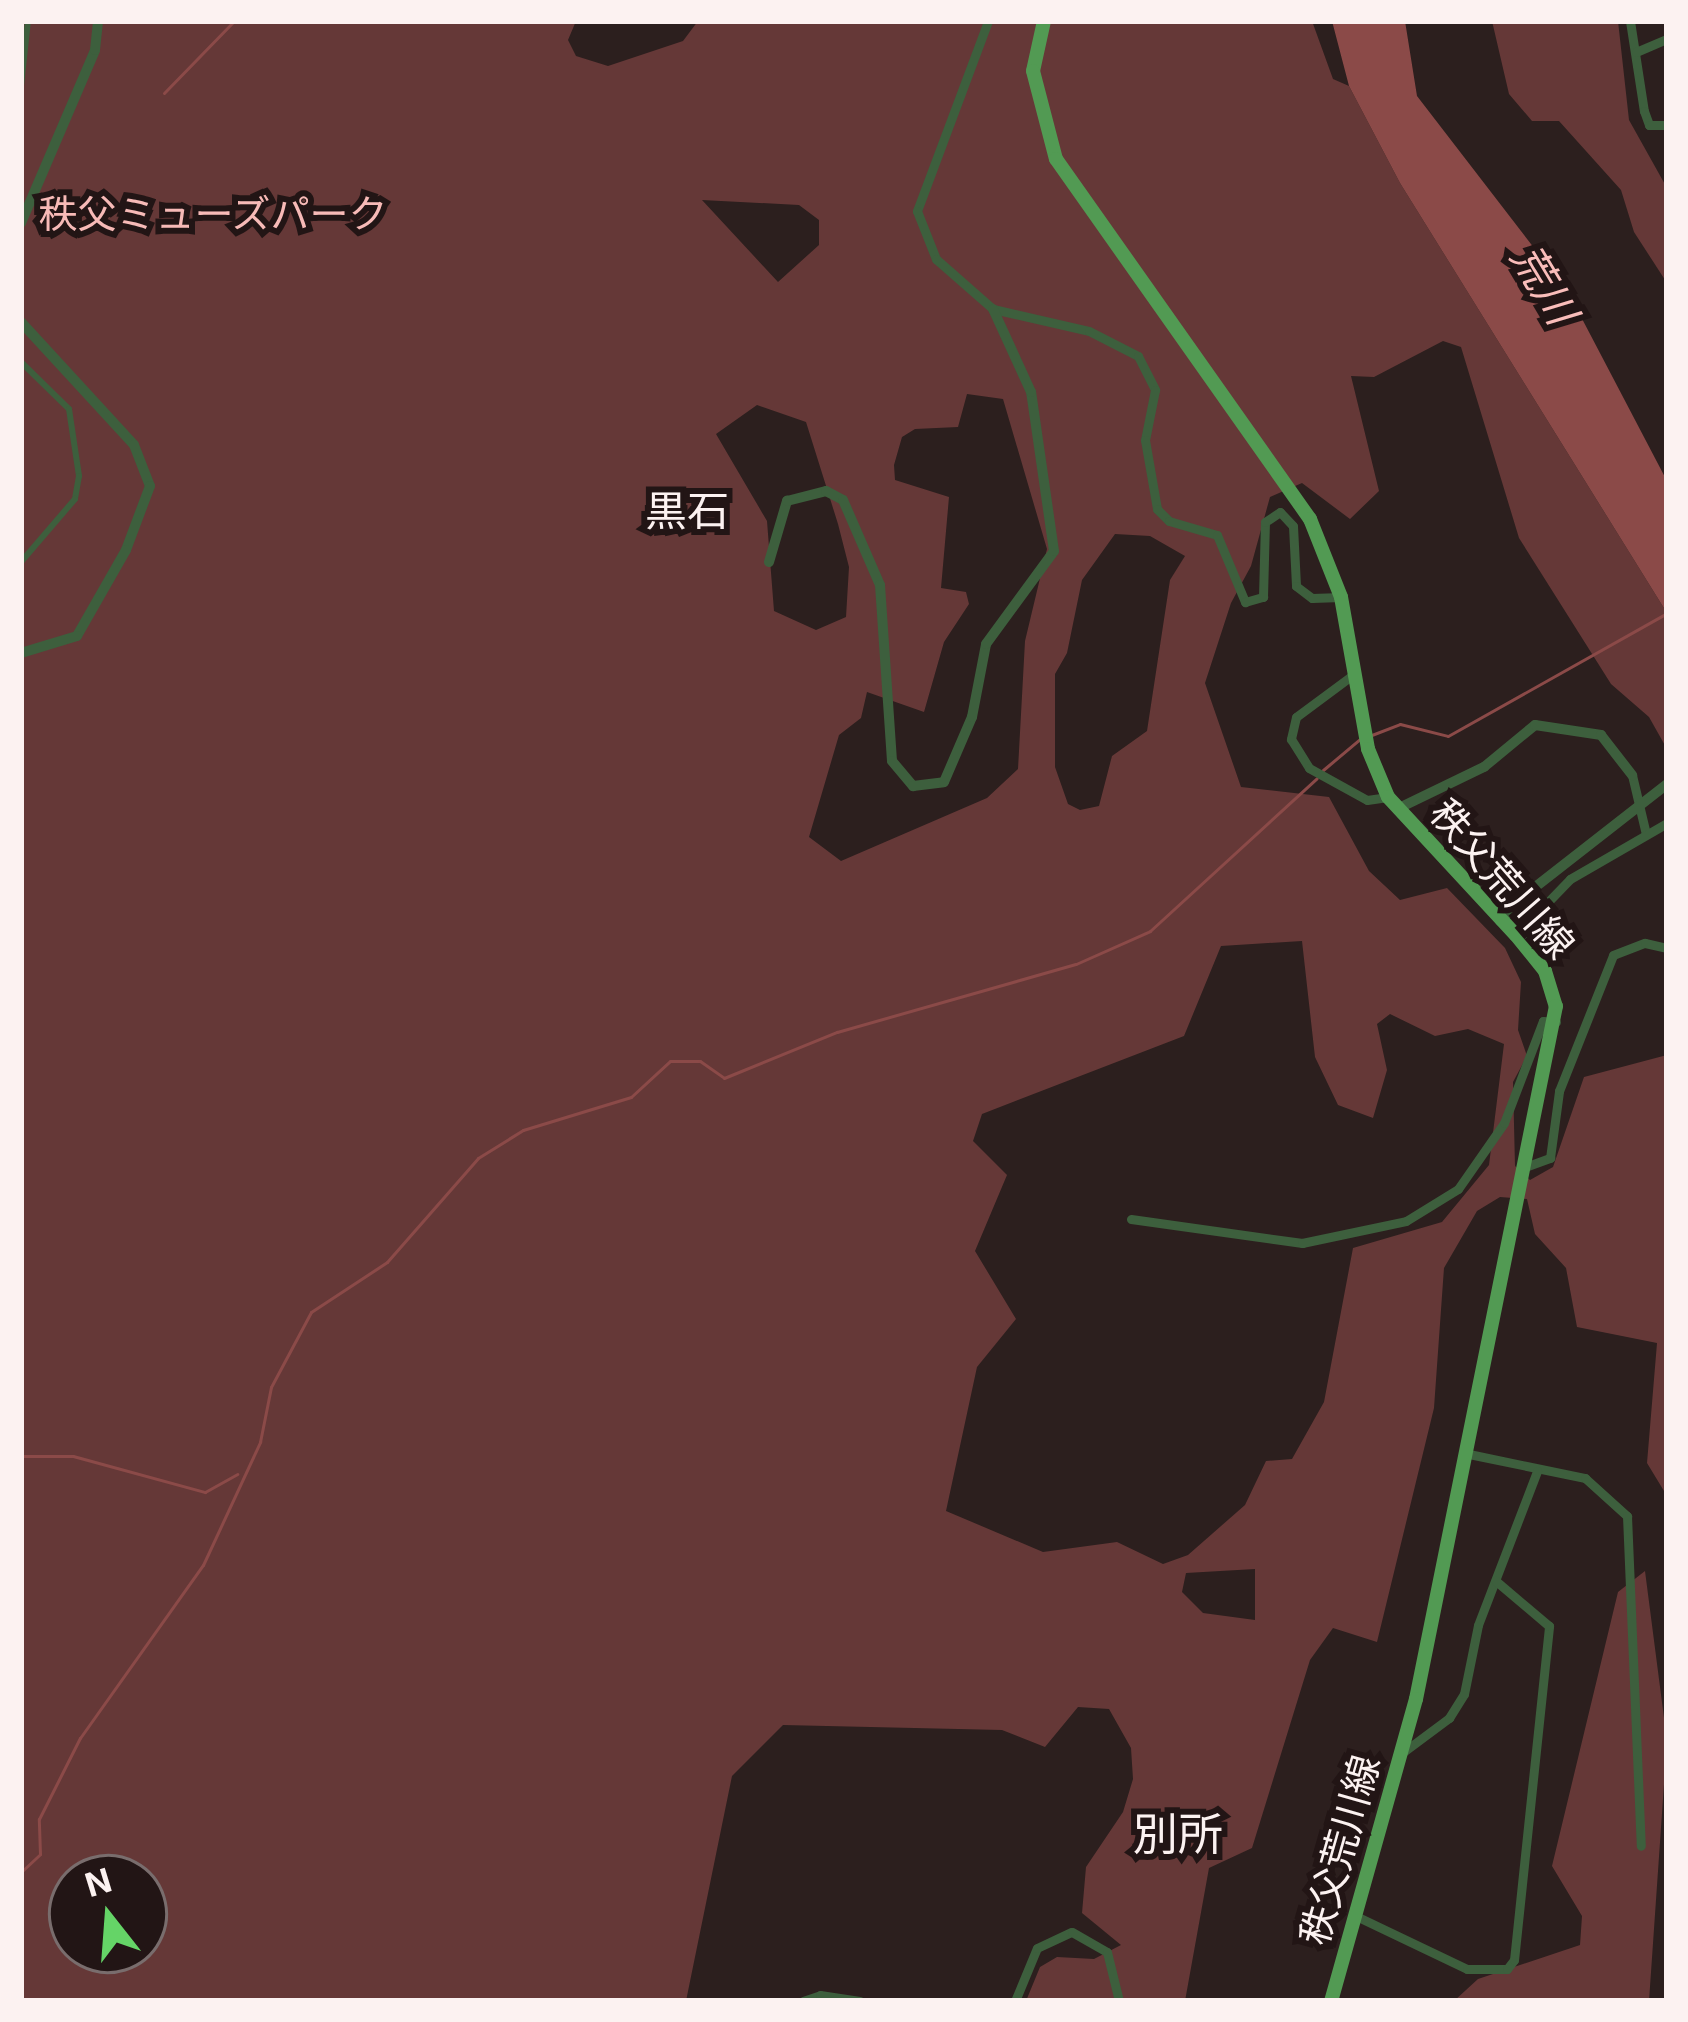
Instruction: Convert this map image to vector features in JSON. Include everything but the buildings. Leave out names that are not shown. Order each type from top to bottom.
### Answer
[{"type":"main road","name":"秩父荒川線","points":[[1044,21],[1033,70],[1055,159],[1298,501],[1340,597],[1368,749],[1393,803],[1545,971],[1556,1022],[1402,1753],[1331,2001]]},
{"type":"street","points":[[21,86],[28,21]]},
{"type":"street","points":[[21,223],[95,50],[98,21]]},
{"type":"street","points":[[769,562],[787,501],[826,490],[843,500],[880,585],[892,761],[913,786],[944,782],[972,717],[986,644],[1054,551],[1031,392],[993,309],[936,259],[917,211],[988,21]]},
{"type":"street","points":[[1630,21],[1649,124],[1667,125]]},
{"type":"street","points":[[1636,52],[1667,39]]},
{"type":"street","points":[[993,309],[1089,331],[1138,356],[1155,390],[1144,440],[1157,509],[1169,521],[1217,535],[1245,602],[1263,597],[1265,522],[1280,512],[1293,526],[1296,586],[1312,598],[1340,597]]},
{"type":"street","points":[[21,322],[134,445],[150,486],[126,550],[77,636],[21,653]]},
{"type":"street","points":[[21,362],[69,410],[79,476],[75,500],[21,562]]},
{"type":"street","points":[[1354,674],[1296,717],[1292,739],[1310,768],[1367,800],[1393,803],[1484,767],[1535,725],[1601,735],[1632,775],[1646,834]]},
{"type":"street","points":[[1500,921],[1534,888],[1667,784]]},
{"type":"street","points":[[1516,935],[1570,879],[1667,823]]},
{"type":"street","points":[[1525,1167],[1550,1158],[1559,1091],[1613,955],[1645,943],[1667,948]]},
{"type":"street","points":[[1131,1219],[1302,1243],[1406,1221],[1458,1189],[1504,1123],[1543,1022],[1556,1022]]},
{"type":"street","points":[[1464,1453],[1585,1478],[1627,1516],[1641,1846]]},
{"type":"street","points":[[1402,1753],[1449,1718],[1464,1694],[1496,1580],[1538,1471]]},
{"type":"street","points":[[1356,1916],[1467,1969],[1508,1969],[1514,1960],[1549,1626],[1496,1580]]},
{"type":"street","points":[[1015,2001],[1036,1948],[1072,1933],[1107,1952],[1119,2001]]},
{"type":"street","points":[[803,2001],[860,2001]]},
{"type":"green space","name":"秩父ミューズパーク","points":[[21,21],[576,21],[568,40],[576,56],[608,66],[683,41],[698,21],[1312,21],[1333,79],[1349,86],[1400,183],[1667,613],[1667,749],[1649,717],[1611,684],[1519,538],[1461,347],[1443,341],[1374,377],[1351,376],[1379,491],[1350,519],[1302,483],[1270,497],[1251,566],[1231,603],[1205,683],[1241,787],[1329,797],[1369,871],[1400,900],[1447,888],[1505,948],[1521,982],[1518,1030],[1527,1056],[1513,1082],[1515,1166],[1530,1180],[1553,1167],[1584,1077],[1667,1055],[1664,1491],[1647,1463],[1657,1343],[1577,1327],[1566,1268],[1535,1234],[1527,1199],[1500,1197],[1477,1211],[1444,1268],[1434,1408],[1377,1642],[1333,1628],[1310,1660],[1252,1848],[1209,1868],[1185,2001],[1026,2001],[1040,1967],[1057,1957],[1094,1959],[1121,1945],[1082,1913],[1086,1867],[1123,1812],[1133,1779],[1131,1748],[1109,1709],[1078,1707],[1045,1747],[1002,1730],[783,1725],[732,1776],[686,2001],[21,2001]],"holes":[[[702,200],[799,205],[819,220],[819,245],[778,282]],[[967,394],[1003,399],[1047,549],[1025,641],[1018,769],[987,798],[841,861],[809,837],[839,735],[861,718],[867,692],[924,712],[944,642],[969,604],[966,592],[941,588],[949,497],[895,480],[894,465],[902,437],[915,429],[958,427]],[[757,405],[806,422],[849,567],[846,617],[816,630],[774,611],[767,521],[716,434]],[[1115,534],[1150,536],[1185,556],[1170,580],[1147,731],[1112,756],[1099,806],[1080,810],[1068,804],[1055,767],[1055,674],[1067,653],[1082,580]],[[1302,941],[1315,1057],[1338,1105],[1373,1118],[1387,1070],[1377,1024],[1390,1014],[1435,1036],[1468,1029],[1504,1044],[1489,1165],[1442,1222],[1353,1248],[1324,1402],[1292,1459],[1266,1461],[1245,1505],[1188,1555],[1163,1564],[1117,1542],[1043,1552],[946,1511],[977,1367],[1016,1319],[975,1251],[1007,1175],[973,1141],[982,1114],[1184,1036],[1221,946]],[[1255,1569],[1255,1620],[1203,1613],[1182,1592],[1186,1573]]]},
{"type":"green space","points":[[1492,21],[1618,21],[1629,120],[1667,188],[1667,283],[1634,232],[1621,190],[1559,121],[1532,121],[1509,94]]},
{"type":"green space","points":[[1645,1571],[1667,1741],[1649,2001],[1454,2001],[1478,1979],[1580,1945],[1582,1916],[1552,1866],[1618,1592]]},
{"type":"water","name":"荒川","points":[[1332,21],[1405,21],[1417,96],[1568,292],[1667,481],[1667,613],[1400,183],[1349,86]]},
{"type":"waterway","points":[[164,93],[234,21]]},
{"type":"waterway","points":[[1369,736],[1400,724],[1448,736],[1667,613]]},
{"type":"waterway","points":[[1323,770],[1360,739]]},
{"type":"waterway","points":[[21,1872],[40,1854],[39,1819],[80,1738],[203,1565],[260,1442],[271,1387],[311,1312],[387,1262],[478,1158],[523,1130],[631,1097],[670,1061],[700,1061],[724,1078],[837,1032],[1076,964],[1150,931],[1317,778]]},
{"type":"waterway","points":[[21,1456],[73,1456],[205,1492],[237,1474]]},
{"type":"district","name":"黒石","points":[[687,511]]},
{"type":"district","name":"別所","points":[[1178,1834]]}]
